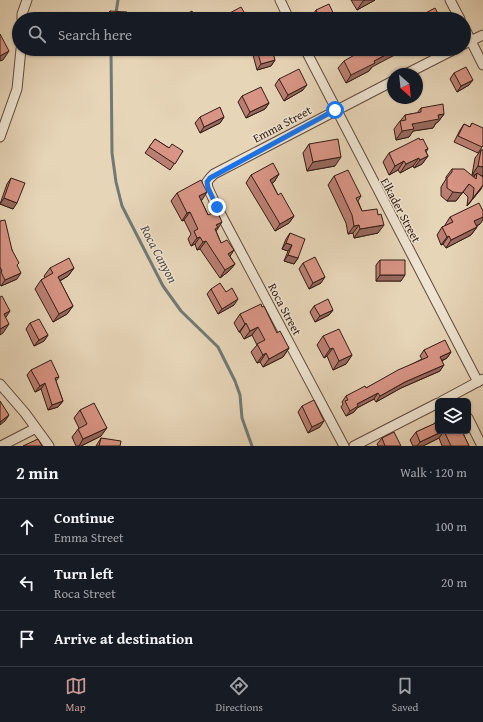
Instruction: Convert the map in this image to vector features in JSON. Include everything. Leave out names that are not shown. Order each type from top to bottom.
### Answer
[{"type":"street","points":[[23,12],[27,0]]},
{"type":"street","points":[[450,0],[456,12]]},
{"type":"street","points":[[284,1],[288,12]]},
{"type":"street","points":[[471,41],[483,35]]},
{"type":"street","points":[[471,47],[483,65]]},
{"type":"street","points":[[0,137],[17,89],[20,56]]},
{"type":"street","name":"Elkader Street","points":[[308,56],[335,110],[481,380]]},
{"type":"street","points":[[418,68],[441,56]]},
{"type":"street","name":"Emma Street","points":[[207,182],[214,174],[387,83]]},
{"type":"street","name":"Roca Street","points":[[207,182],[208,188],[217,207],[344,446]]},
{"type":"street","points":[[457,397],[481,380]]},
{"type":"street","points":[[0,384],[25,413],[49,446]]},
{"type":"street","points":[[354,446],[435,405]]},
{"type":"street","points":[[471,424],[482,446]]},
{"type":"street","points":[[1,446],[36,428]]},
{"type":"building","points":[[329,4],[333,12],[317,12],[316,10]]},
{"type":"building","points":[[241,7],[244,12],[232,12]]},
{"type":"building","points":[[435,8],[437,12],[427,12]]},
{"type":"building","points":[[0,34],[9,51],[0,56]]},
{"type":"building","points":[[259,56],[274,56],[275,60],[261,64]]},
{"type":"building","points":[[353,56],[384,56],[374,61],[375,63],[351,75],[344,61]]},
{"type":"building","points":[[466,67],[473,80],[461,86],[454,73]]},
{"type":"building","points":[[299,69],[307,85],[288,95],[279,79]]},
{"type":"building","points":[[261,87],[269,103],[250,112],[242,96]]},
{"type":"building","points":[[443,104],[444,114],[438,115],[439,119],[412,124],[414,129],[402,131],[400,121],[406,120],[405,115],[421,112],[421,108]]},
{"type":"building","points":[[220,107],[224,117],[204,127],[200,117]]},
{"type":"building","points":[[472,123],[483,128],[482,147],[458,136],[464,124],[470,127]]},
{"type":"building","points":[[419,138],[420,140],[423,139],[428,149],[425,150],[428,156],[406,164],[404,161],[395,166],[389,153]]},
{"type":"building","points":[[155,139],[169,148],[172,144],[183,151],[175,164],[149,147]]},
{"type":"building","points":[[338,139],[341,157],[313,162],[309,144]]},
{"type":"building","points":[[481,150],[483,150],[483,167],[478,166]]},
{"type":"building","points":[[273,163],[279,174],[270,180],[278,195],[281,193],[294,216],[280,224],[251,175]]},
{"type":"building","points":[[452,169],[464,169],[476,179],[477,173],[483,177],[483,185],[473,198],[474,188],[469,184],[462,193],[453,192],[447,188],[447,178],[452,172]]},
{"type":"building","points":[[348,170],[361,196],[356,198],[362,211],[377,209],[378,215],[381,214],[384,225],[360,229],[359,225],[354,226],[352,215],[334,176]]},
{"type":"building","points":[[11,178],[25,183],[17,203],[4,198]]},
{"type":"building","points":[[201,180],[207,192],[199,196],[208,215],[217,211],[222,222],[216,225],[218,227],[215,229],[221,243],[227,240],[234,250],[228,254],[235,264],[225,270],[206,241],[203,242],[200,237],[197,238],[194,231],[198,229],[190,212],[187,213],[177,193]]},
{"type":"building","points":[[479,203],[483,211],[483,217],[474,221],[477,227],[451,240],[449,236],[447,237],[442,227],[453,222],[450,217]]},
{"type":"building","points":[[5,220],[12,250],[19,263],[17,265],[21,273],[5,280],[0,267],[0,221]]},
{"type":"building","points":[[290,233],[305,239],[298,258],[288,255],[292,245],[286,243]]},
{"type":"building","points":[[315,257],[325,277],[313,283],[303,263]]},
{"type":"building","points":[[69,258],[74,268],[58,277],[73,306],[59,314],[41,280],[53,273],[50,268]]},
{"type":"building","points":[[380,260],[405,260],[405,275],[380,275]]},
{"type":"building","points":[[220,283],[226,292],[232,288],[238,299],[222,309],[211,289]]},
{"type":"building","points":[[2,296],[10,311],[4,314],[9,324],[0,329],[0,297]]},
{"type":"building","points":[[328,299],[333,310],[320,316],[314,306]]},
{"type":"building","points":[[261,304],[262,307],[264,306],[277,333],[280,331],[289,348],[269,359],[266,353],[263,355],[257,344],[265,340],[258,327],[250,331],[240,314]]},
{"type":"building","points":[[39,319],[48,335],[39,340],[30,323]]},
{"type":"building","points":[[339,329],[352,355],[339,361],[333,348],[330,349],[323,336]]},
{"type":"building","points":[[445,340],[451,352],[440,357],[444,365],[405,382],[380,396],[378,393],[357,404],[358,406],[350,411],[345,401],[348,400],[346,396],[365,386],[366,388],[398,370],[428,357],[424,350]]},
{"type":"building","points":[[51,360],[59,377],[55,378],[63,401],[52,405],[45,383],[40,386],[31,370]]},
{"type":"building","points":[[314,400],[324,421],[312,427],[302,406]]},
{"type":"building","points":[[0,401],[9,415],[0,422]]},
{"type":"building","points":[[94,403],[107,428],[83,439],[78,429],[87,424],[80,410]]},
{"type":"building","points":[[435,423],[435,434],[437,434],[420,442],[416,432]]},
{"type":"building","points":[[394,432],[401,446],[385,446],[382,438]]},
{"type":"building","points":[[445,434],[463,434],[469,446],[451,446]]},
{"type":"building","points":[[101,438],[121,441],[120,446],[99,446]]},
{"type":"building","points":[[38,439],[42,446],[23,446]]},
{"type":"waterway","name":"Roca Canyon","points":[[116,12],[118,0]]},
{"type":"waterway","name":"Roca Canyon","points":[[111,56],[112,153],[116,182],[122,206],[163,286],[181,311],[218,347],[235,381],[240,395],[242,418],[252,446]]},
{"type":"route","points":[[217,207],[208,188],[207,182],[214,174],[335,110]]}]
